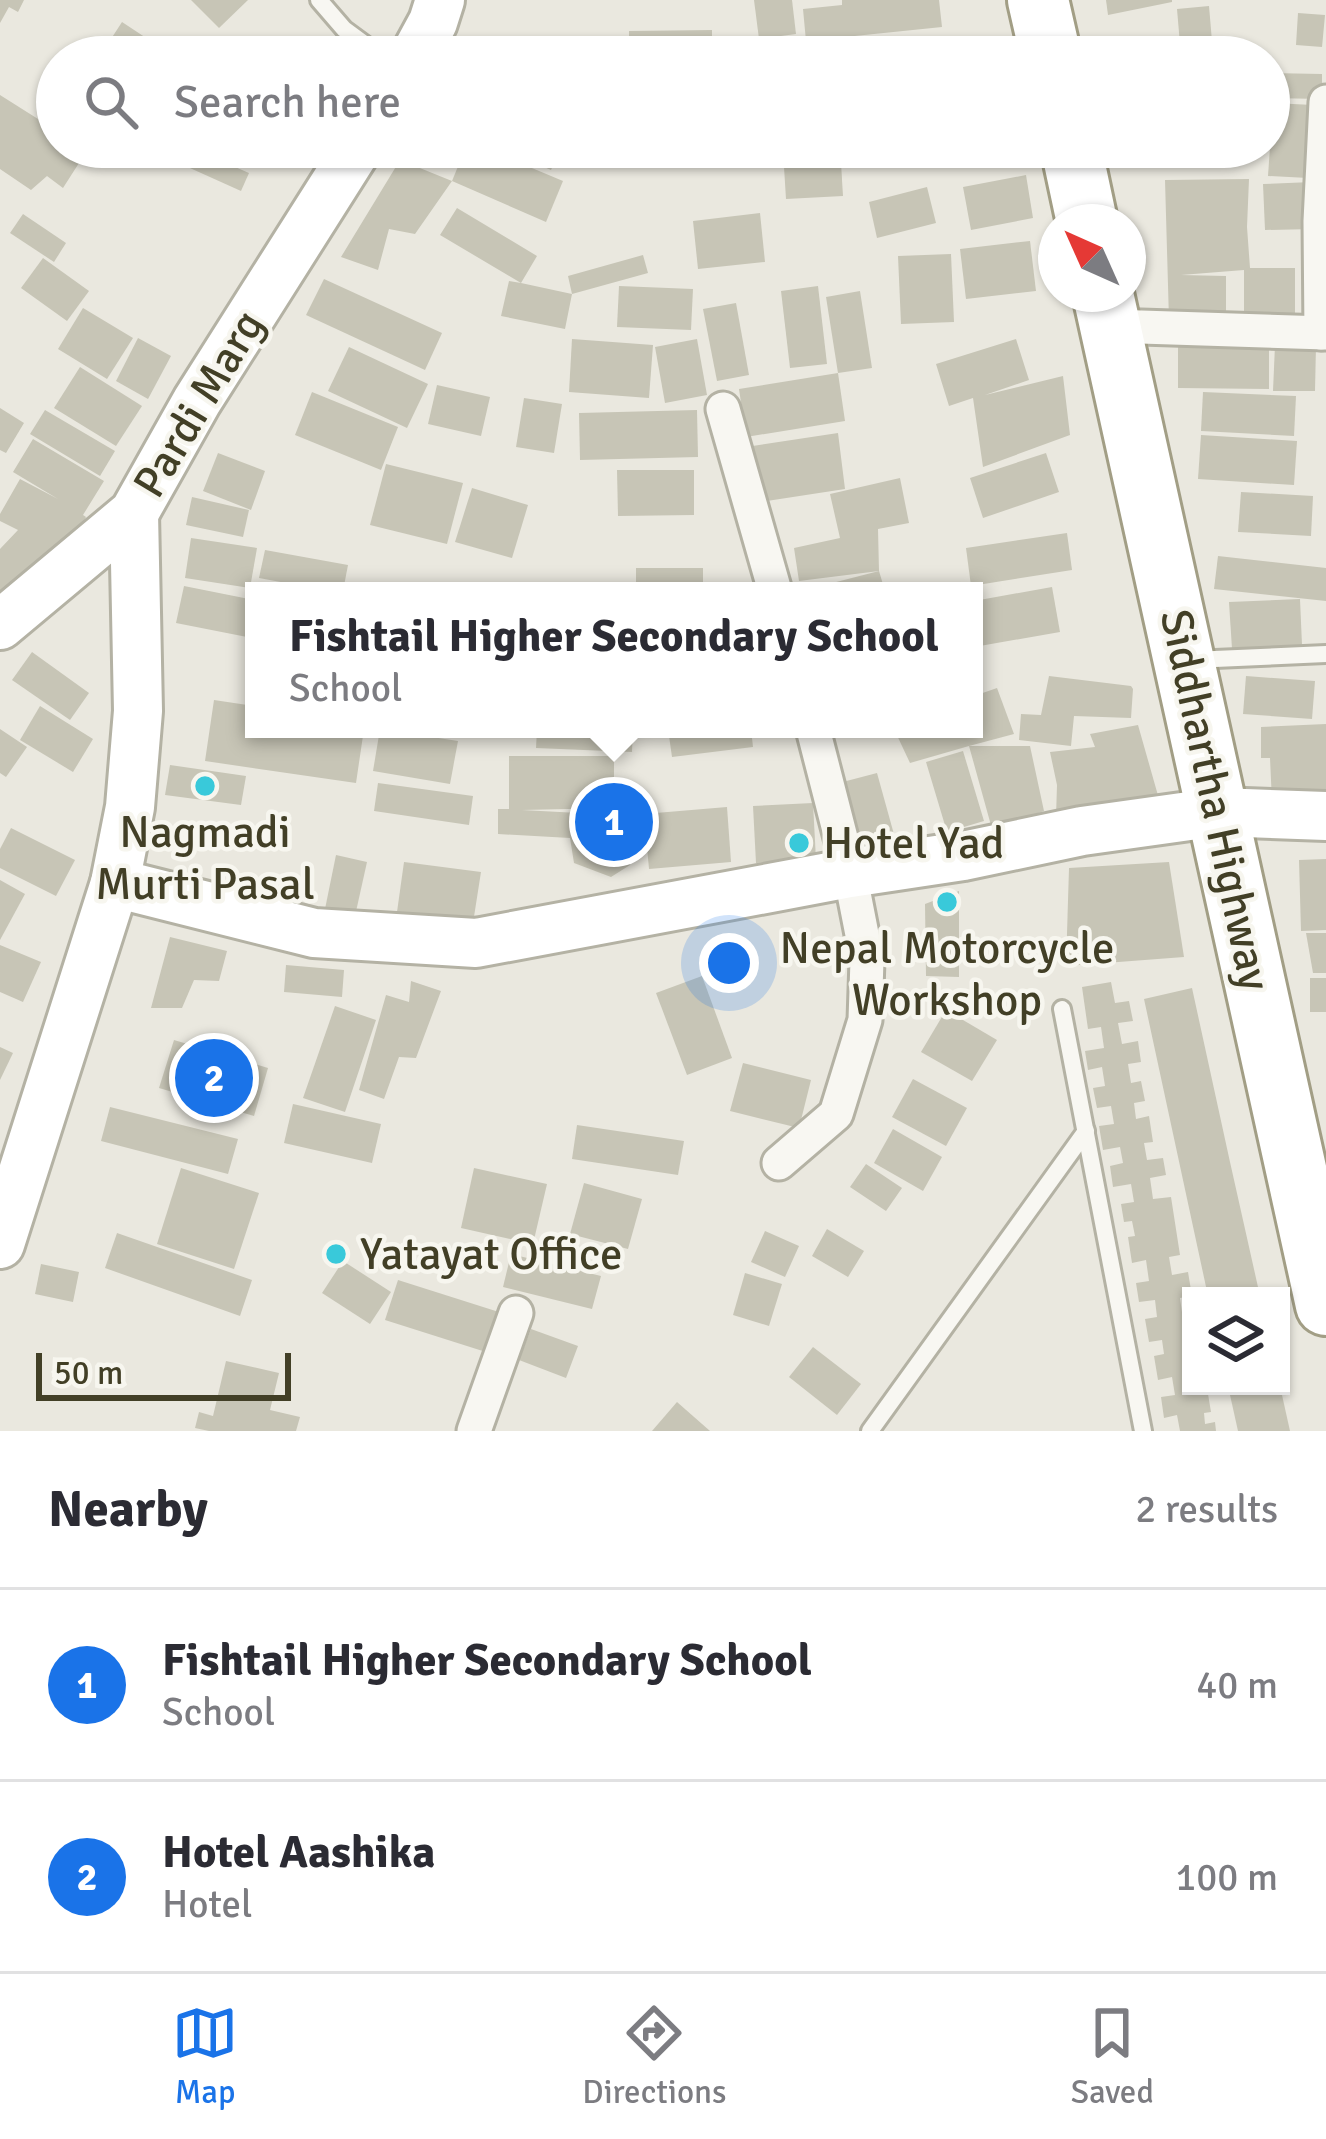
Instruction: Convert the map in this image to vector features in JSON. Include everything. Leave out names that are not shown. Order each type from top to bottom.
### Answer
[{"type":"highway","points":[[1038,0],[1046,36]]},
{"type":"highway","points":[[1075,168],[1083,204]]},
{"type":"highway","name":"Siddhartha Highway","points":[[1107,312],[1326,1305]]},
{"type":"main road","points":[[425,36],[440,0]]},
{"type":"main road","name":"Pardi Marg","points":[[0,625],[134,513],[197,401],[345,168]]},
{"type":"main road","points":[[0,1244],[115,883],[130,807],[138,711],[134,513]]},
{"type":"main road","points":[[115,883],[314,933],[476,943],[1082,831],[1218,812],[1326,816]]},
{"type":"street","points":[[1126,312],[1324,333],[1320,221],[1326,102]]},
{"type":"street","points":[[723,409],[773,582]]},
{"type":"street","points":[[779,1162],[836,1114],[865,1020],[867,960],[815,738]]},
{"type":"street","points":[[474,1431],[516,1313]]},
{"type":"lane","points":[[319,0],[354,36]]},
{"type":"lane","points":[[1185,661],[1326,654]]},
{"type":"lane","points":[[1062,1009],[1143,1431]]},
{"type":"lane","points":[[880,1425],[1086,1131]]},
{"type":"building","points":[[0,0],[24,0],[18,12],[9,7],[0,23]]},
{"type":"building","points":[[191,0],[248,0],[219,28]]},
{"type":"building","points":[[754,0],[792,0],[796,34],[759,36]]},
{"type":"building","points":[[842,0],[939,0],[942,27],[806,36],[803,9],[842,5]]},
{"type":"building","points":[[1106,0],[1172,0],[1172,2],[1108,15]]},
{"type":"building","points":[[1209,6],[1212,36],[1179,36],[1177,9]]},
{"type":"building","points":[[1298,13],[1325,15],[1322,47],[1296,45]]},
{"type":"building","points":[[122,22],[143,36],[113,36]]},
{"type":"building","points":[[712,30],[712,36],[629,36],[629,31]]},
{"type":"building","points":[[1290,73],[1322,74],[1322,99],[1290,98]]},
{"type":"building","points":[[0,95],[36,118],[36,168],[76,168],[63,188],[47,176],[31,190],[0,169]]},
{"type":"building","points":[[1290,104],[1313,105],[1308,178],[1268,176],[1269,168],[1290,168]]},
{"type":"building","points":[[190,168],[237,168],[249,173],[241,191]]},
{"type":"building","points":[[395,168],[420,168],[452,181],[415,234],[389,229],[378,270],[341,257]]},
{"type":"building","points":[[457,168],[532,168],[563,181],[546,222],[452,181]]},
{"type":"building","points":[[784,168],[841,168],[843,196],[786,199]]},
{"type":"building","points":[[1026,175],[1033,218],[971,230],[963,187]]},
{"type":"building","points":[[1249,179],[1250,268],[1295,268],[1295,317],[1244,317],[1244,270],[1181,275],[1226,276],[1226,320],[1169,320],[1165,180]]},
{"type":"building","points":[[1312,182],[1313,229],[1265,230],[1263,184]]},
{"type":"building","points":[[927,187],[936,223],[877,238],[869,202]]},
{"type":"building","points":[[457,208],[537,256],[521,283],[440,235]]},
{"type":"building","points":[[760,213],[765,262],[698,269],[693,221]]},
{"type":"building","points":[[23,214],[66,243],[54,262],[10,233]]},
{"type":"building","points":[[1030,241],[1036,291],[966,299],[960,249]]},
{"type":"building","points":[[951,254],[954,322],[901,324],[898,256]]},
{"type":"building","points":[[643,255],[648,273],[572,294],[568,276]]},
{"type":"building","points":[[43,258],[89,291],[67,321],[21,288]]},
{"type":"building","points":[[324,279],[442,333],[425,370],[306,315]]},
{"type":"building","points":[[509,281],[572,294],[565,329],[501,316]]},
{"type":"building","points":[[619,286],[693,289],[691,330],[617,327]]},
{"type":"building","points":[[818,286],[827,364],[790,368],[781,291]]},
{"type":"building","points":[[860,291],[872,368],[838,373],[826,297]]},
{"type":"building","points":[[736,303],[749,375],[717,381],[703,309]]},
{"type":"building","points":[[83,308],[133,338],[107,379],[58,349]]},
{"type":"building","points":[[138,338],[171,356],[148,399],[116,381]]},
{"type":"building","points":[[572,339],[653,345],[649,398],[569,392]]},
{"type":"building","points":[[697,339],[707,395],[665,403],[655,347]]},
{"type":"building","points":[[1016,339],[1029,380],[985,395],[1063,376],[1070,435],[983,467],[973,398],[949,406],[936,364]]},
{"type":"building","points":[[1178,345],[1269,346],[1269,389],[1178,388]]},
{"type":"building","points":[[1275,345],[1316,345],[1315,391],[1273,391]]},
{"type":"building","points":[[349,347],[428,384],[407,428],[328,391]]},
{"type":"building","points":[[80,367],[142,406],[116,446],[54,408]]},
{"type":"building","points":[[838,373],[845,421],[746,437],[739,389]]},
{"type":"building","points":[[437,385],[490,397],[481,436],[428,424]]},
{"type":"building","points":[[312,392],[398,427],[381,470],[295,435]]},
{"type":"building","points":[[1203,392],[1296,396],[1294,436],[1201,431]]},
{"type":"building","points":[[524,398],[562,404],[554,453],[516,447]]},
{"type":"building","points":[[0,408],[24,423],[6,453],[0,450]]},
{"type":"building","points":[[45,410],[115,451],[100,476],[30,434]]},
{"type":"building","points":[[697,410],[698,457],[580,460],[579,413]]},
{"type":"building","points":[[838,433],[845,489],[754,503],[746,447]]},
{"type":"building","points":[[1201,435],[1297,441],[1294,485],[1198,479]]},
{"type":"building","points":[[33,439],[104,481],[64,557],[0,599],[0,549],[18,530],[0,521],[0,514],[20,479],[58,499],[13,472]]},
{"type":"building","points":[[218,453],[265,471],[251,510],[203,491]]},
{"type":"building","points":[[1046,453],[1059,492],[983,518],[970,478]]},
{"type":"building","points":[[386,464],[463,483],[447,544],[370,525]]},
{"type":"building","points":[[617,470],[694,470],[694,515],[618,516]]},
{"type":"building","points":[[900,478],[909,523],[878,529],[879,571],[799,581],[794,548],[840,538],[830,494]]},
{"type":"building","points":[[472,488],[528,505],[512,558],[455,542]]},
{"type":"building","points":[[1241,492],[1313,496],[1311,536],[1238,532]]},
{"type":"building","points":[[192,497],[249,510],[243,537],[186,525]]},
{"type":"building","points":[[1067,533],[1072,570],[970,582],[966,548]]},
{"type":"building","points":[[191,538],[257,548],[251,582],[245,582],[245,587],[185,578]]},
{"type":"building","points":[[265,550],[348,565],[345,582],[259,578]]},
{"type":"building","points":[[1218,556],[1326,568],[1326,601],[1214,589]]},
{"type":"building","points":[[636,568],[703,568],[703,582],[636,582]]},
{"type":"building","points":[[879,571],[882,582],[836,582]]},
{"type":"building","points":[[184,586],[245,598],[245,637],[176,623]]},
{"type":"building","points":[[1052,587],[1060,632],[983,645],[983,599]]},
{"type":"building","points":[[1300,599],[1302,645],[1232,649],[1229,602]]},
{"type":"building","points":[[32,652],[89,693],[70,720],[12,680]]},
{"type":"building","points":[[1049,676],[1131,686],[1131,718],[1074,716],[1071,746],[1019,740],[1021,714],[1041,715]]},
{"type":"building","points":[[1246,676],[1315,681],[1312,719],[1243,714]]},
{"type":"building","points":[[997,688],[1014,734],[910,763],[898,738],[983,738],[983,693]]},
{"type":"building","points":[[214,700],[245,705],[245,738],[363,738],[356,783],[205,761]]},
{"type":"building","points":[[40,706],[93,739],[73,772],[20,740]]},
{"type":"building","points":[[1326,724],[1326,801],[1272,802],[1270,758],[1261,758],[1261,727]]},
{"type":"building","points":[[1138,725],[1161,806],[1056,817],[1057,785],[1050,752],[1095,747],[1090,734]]},
{"type":"building","points":[[0,729],[27,747],[6,777],[0,773]]},
{"type":"building","points":[[378,738],[458,741],[450,784],[373,771]]},
{"type":"building","points":[[537,738],[633,738],[632,752],[536,748]]},
{"type":"building","points":[[669,738],[752,738],[753,747],[672,757]]},
{"type":"building","points":[[969,746],[1030,746],[1044,811],[992,829]]},
{"type":"building","points":[[963,751],[984,821],[947,832],[926,762]]},
{"type":"building","points":[[509,756],[614,756],[614,808],[522,810],[635,816],[630,865],[611,877],[574,863],[570,838],[498,834],[498,809],[509,809]]},
{"type":"building","name":"Nagmadi Murti Pasal","points":[[170,765],[246,776],[241,805],[165,795]]},
{"type":"building","points":[[877,773],[895,838],[853,849],[835,784]]},
{"type":"building","points":[[378,783],[473,796],[469,825],[374,811]]},
{"type":"building","points":[[813,803],[816,860],[756,863],[753,806]]},
{"type":"building","points":[[727,807],[731,862],[649,869],[644,814]]},
{"type":"building","points":[[11,828],[75,860],[56,896],[0,868],[0,849]]},
{"type":"building","points":[[336,855],[367,862],[355,916],[325,909]]},
{"type":"building","points":[[1326,859],[1326,930],[1301,931],[1299,860]]},
{"type":"building","points":[[404,862],[481,872],[473,923],[397,912]]},
{"type":"building","points":[[1169,862],[1184,957],[1066,966],[1069,868]]},
{"type":"building","points":[[0,880],[25,894],[0,940]]},
{"type":"building","points":[[959,891],[959,977],[926,976],[925,904]]},
{"type":"building","points":[[1306,933],[1326,933],[1326,973],[1313,973]]},
{"type":"building","points":[[170,937],[227,951],[219,981],[194,980],[182,1008],[151,1008]]},
{"type":"building","points":[[0,945],[41,962],[23,1002],[0,992]]},
{"type":"building","points":[[286,965],[344,970],[342,997],[284,992]]},
{"type":"building","points":[[702,976],[732,1058],[687,1075],[656,993]]},
{"type":"building","points":[[1310,978],[1326,978],[1326,1012],[1310,1012]]},
{"type":"building","points":[[411,981],[441,991],[416,1058],[399,1057],[384,1099],[359,1090],[386,995],[409,1002]]},
{"type":"building","points":[[1111,982],[1115,1003],[1129,1001],[1133,1021],[1118,1023],[1122,1044],[1138,1041],[1141,1062],[1128,1064],[1131,1083],[1141,1081],[1145,1101],[1134,1103],[1136,1119],[1149,1116],[1153,1142],[1144,1143],[1147,1160],[1163,1158],[1166,1175],[1150,1178],[1153,1199],[1171,1197],[1180,1255],[1169,1257],[1172,1275],[1188,1272],[1190,1287],[1182,1287],[1180,1298],[1182,1395],[1208,1395],[1211,1412],[1204,1413],[1205,1424],[1215,1422],[1216,1431],[1180,1431],[1177,1415],[1164,1418],[1161,1397],[1175,1395],[1172,1377],[1158,1380],[1154,1356],[1164,1354],[1162,1340],[1149,1342],[1145,1319],[1157,1317],[1155,1300],[1139,1302],[1136,1283],[1149,1281],[1146,1260],[1132,1263],[1128,1237],[1135,1236],[1132,1221],[1124,1222],[1121,1204],[1134,1202],[1131,1184],[1113,1187],[1110,1166],[1123,1163],[1120,1147],[1103,1150],[1099,1126],[1114,1124],[1111,1106],[1097,1108],[1093,1088],[1105,1086],[1102,1067],[1088,1070],[1085,1051],[1104,1048],[1101,1027],[1088,1029],[1082,987]]},
{"type":"building","points":[[1192,988],[1258,1287],[1206,1287],[1144,999]]},
{"type":"building","points":[[335,1006],[376,1020],[345,1112],[303,1098]]},
{"type":"building","points":[[946,1010],[997,1040],[972,1081],[921,1052]]},
{"type":"building","points":[[174,1040],[268,1068],[254,1116],[159,1088]]},
{"type":"building","points":[[0,1047],[13,1053],[0,1080]]},
{"type":"building","points":[[743,1063],[811,1080],[799,1128],[730,1111]]},
{"type":"building","points":[[913,1079],[967,1108],[946,1146],[892,1117]]},
{"type":"building","points":[[293,1104],[381,1124],[372,1163],[284,1143]]},
{"type":"building","points":[[110,1107],[238,1139],[228,1174],[101,1141]]},
{"type":"building","points":[[577,1125],[684,1141],[678,1175],[572,1159]]},
{"type":"building","points":[[893,1129],[942,1157],[923,1191],[874,1163]]},
{"type":"building","points":[[866,1164],[902,1188],[886,1211],[850,1187]]},
{"type":"building","points":[[181,1168],[259,1193],[234,1269],[157,1244]]},
{"type":"building","points":[[474,1168],[547,1184],[533,1244],[461,1228]]},
{"type":"building","points":[[584,1183],[642,1199],[628,1249],[570,1234]]},
{"type":"building","points":[[827,1229],[864,1251],[848,1277],[812,1256]]},
{"type":"building","points":[[765,1231],[799,1246],[785,1277],[751,1262]]},
{"type":"building","points":[[117,1233],[252,1280],[240,1316],[105,1268]]},
{"type":"building","points":[[511,1254],[601,1276],[592,1309],[503,1287]]},
{"type":"building","points":[[343,1261],[391,1292],[370,1324],[322,1293]]},
{"type":"building","points":[[41,1264],[79,1272],[73,1302],[35,1294]]},
{"type":"building","points":[[745,1273],[782,1284],[769,1326],[733,1315]]},
{"type":"building","points":[[398,1280],[502,1313],[489,1353],[385,1320]]},
{"type":"building","points":[[531,1329],[578,1346],[566,1378],[519,1360]]},
{"type":"building","points":[[813,1347],[861,1384],[837,1415],[789,1377]]},
{"type":"building","points":[[226,1361],[279,1373],[270,1410],[300,1417],[296,1431],[195,1428],[199,1412],[213,1416]]},
{"type":"building","points":[[1230,1395],[1282,1395],[1290,1431],[1238,1431]]},
{"type":"building","points":[[677,1402],[710,1431],[652,1431]]},
{"type":"place","name":"Nagmadi Murti Pasal","points":[[205,786]]},
{"type":"place","name":"Fishtail Higher Secondary School","points":[[614,822]]},
{"type":"place","name":"Hotel Yad","points":[[799,843]]},
{"type":"place","name":"Nepal Motorcycle Workshop","points":[[947,902]]},
{"type":"place","name":"Hotel Aashika","points":[[214,1078]]},
{"type":"place","name":"Yatayat Office","points":[[336,1254]]}]
